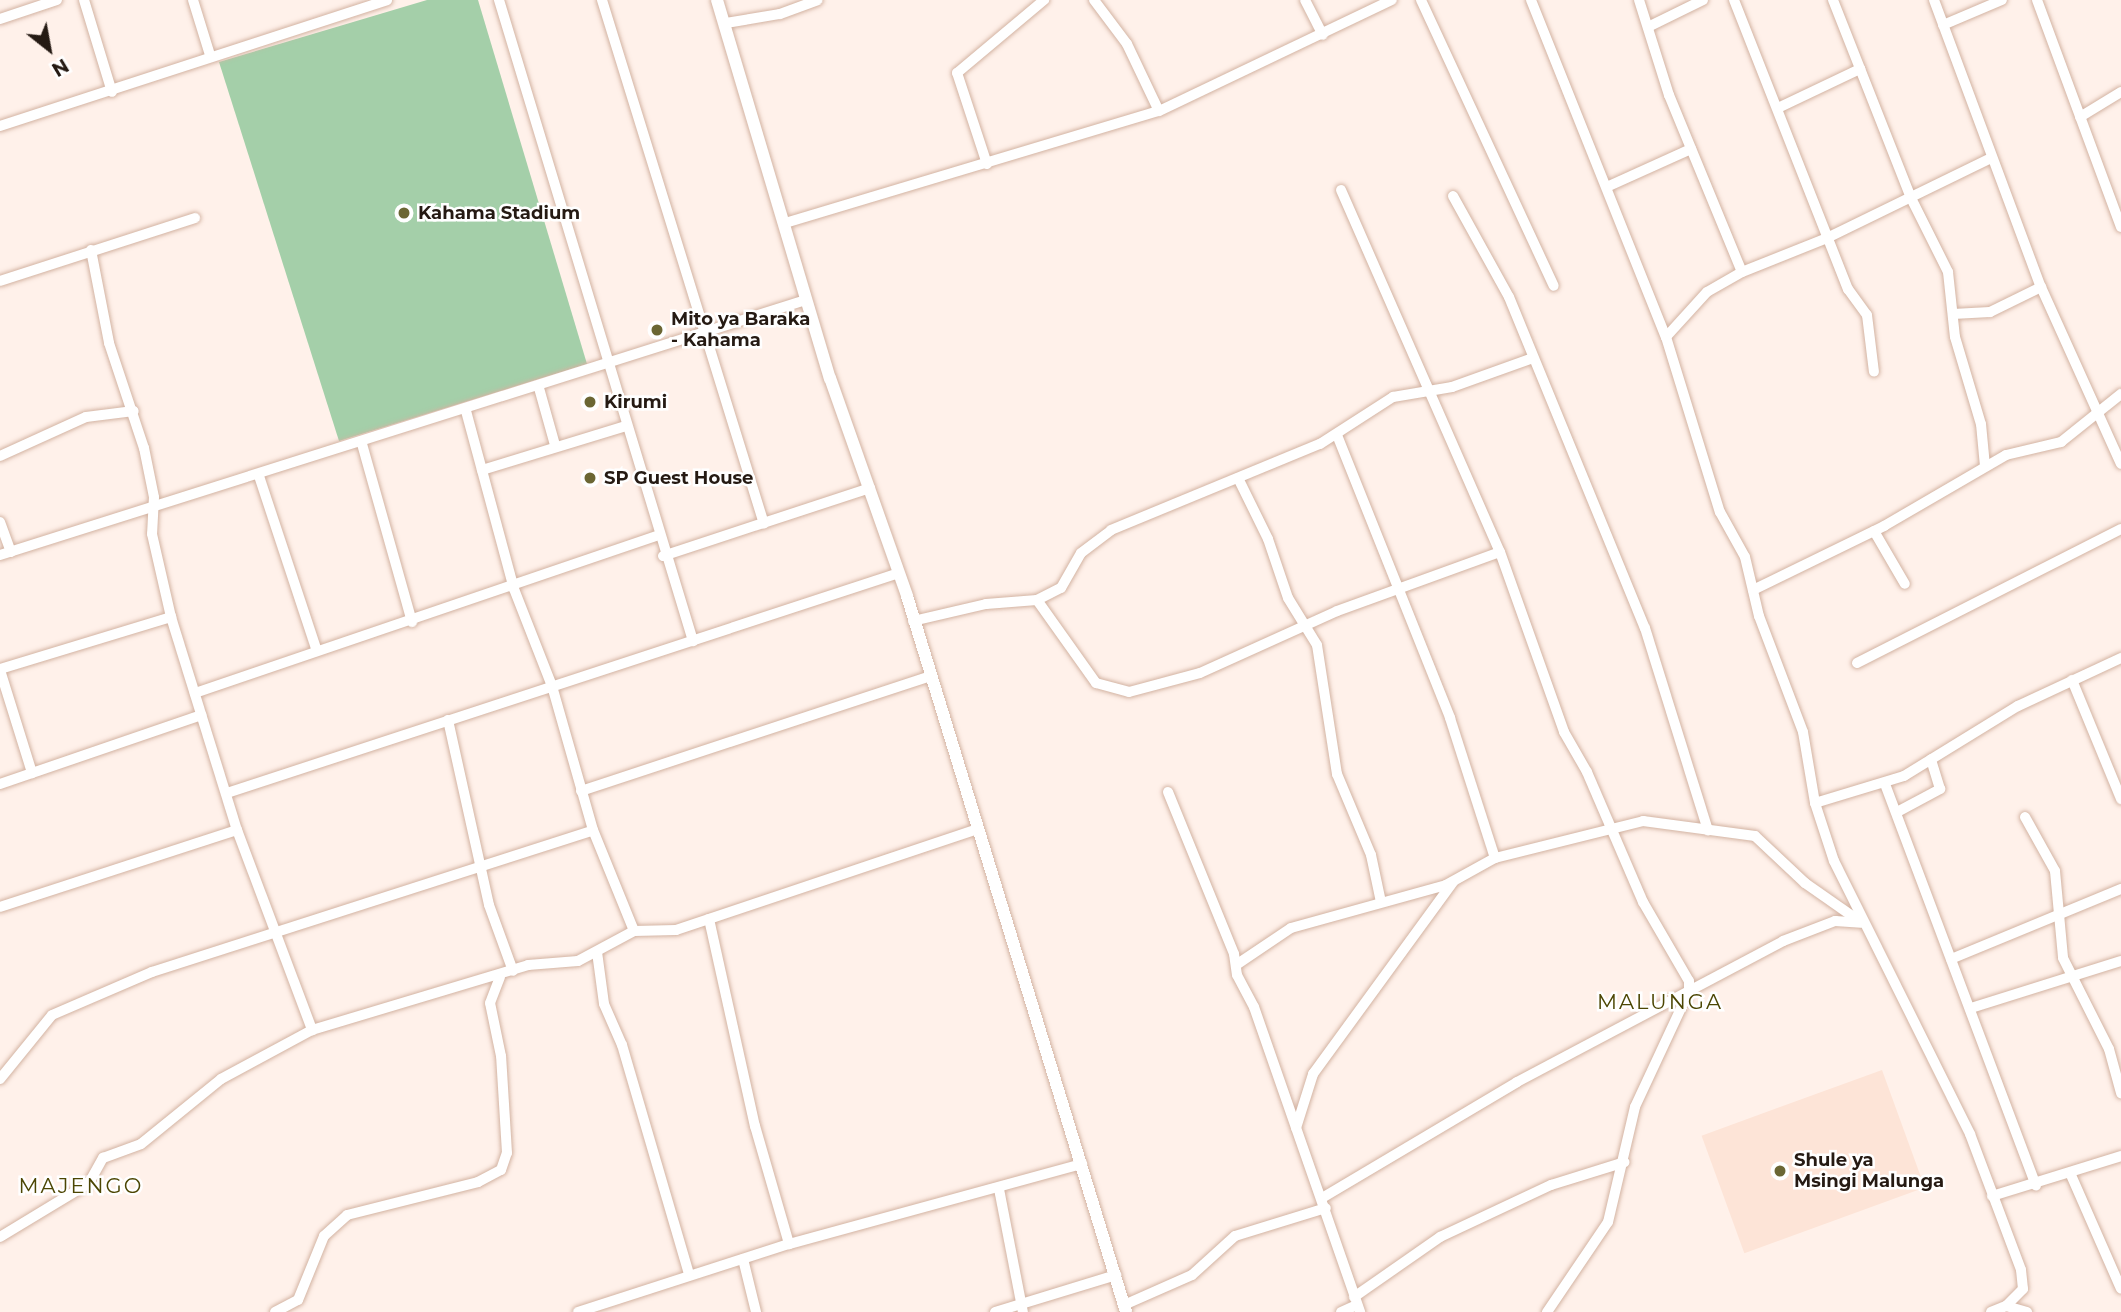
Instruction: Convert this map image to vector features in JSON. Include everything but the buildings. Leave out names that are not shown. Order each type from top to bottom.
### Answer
[{"type":"street","points":[[0,19],[57,0]]},
{"type":"street","points":[[83,0],[112,92]]},
{"type":"street","points":[[193,0],[210,55]]},
{"type":"street","points":[[1,123],[112,92],[210,55],[387,0]]},
{"type":"street","points":[[499,0],[663,556],[693,641]]},
{"type":"street","points":[[602,0],[764,524]]},
{"type":"street","points":[[718,0],[806,300],[899,573],[975,830],[1125,1308],[1192,1275],[1235,1236],[1324,1203],[1481,1103],[1783,941],[1835,921],[1861,923]]},
{"type":"street","points":[[726,23],[780,14],[818,0]]},
{"type":"street","points":[[987,164],[957,73],[1044,0]]},
{"type":"street","points":[[1094,0],[1127,44],[1159,111]]},
{"type":"street","points":[[1306,0],[1323,35]]},
{"type":"street","points":[[785,223],[1159,111],[1392,0]]},
{"type":"street","points":[[1421,0],[1553,286]]},
{"type":"street","points":[[1531,0],[1609,186],[1666,337],[1720,512],[1745,557],[1753,590],[1803,732],[1815,803],[1861,923],[1934,1056],[2025,1284],[2006,1306],[1991,1312]]},
{"type":"street","points":[[1639,0],[1691,149],[1742,272]]},
{"type":"street","points":[[1650,26],[1703,0]]},
{"type":"street","points":[[1734,0],[1780,107],[1827,238],[1870,324],[1874,372]]},
{"type":"street","points":[[1833,0],[1911,198],[1944,262],[1963,377],[1981,424],[1985,466]]},
{"type":"street","points":[[1934,0],[2041,287],[2121,464]]},
{"type":"street","points":[[1943,24],[2002,0]]},
{"type":"street","points":[[2037,0],[2121,227]]},
{"type":"street","points":[[1780,107],[1860,69]]},
{"type":"street","points":[[2080,117],[2121,92]]},
{"type":"street","points":[[1609,186],[1691,149]]},
{"type":"street","points":[[1666,337],[1707,292],[1742,272],[1827,238],[1991,158]]},
{"type":"street","points":[[1340,190],[1425,389],[1500,552],[1560,723],[1613,829],[1643,902],[1685,972],[1689,991],[1635,1107],[1625,1162],[1608,1222],[1547,1312]]},
{"type":"street","points":[[1453,196],[1509,297],[1530,359],[1645,628],[1708,830]]},
{"type":"street","points":[[0,281],[195,218]]},
{"type":"street","points":[[92,250],[108,342],[134,411],[154,497],[152,510],[171,617],[237,830],[272,932],[312,1030]]},
{"type":"street","points":[[1953,314],[1990,312],[2041,287]]},
{"type":"street","points":[[0,555],[609,366],[806,300]]},
{"type":"street","points":[[913,621],[986,604],[1037,600],[1061,588],[1081,553],[1111,530],[1337,435],[1380,403],[1425,389],[1452,387],[1530,359]]},
{"type":"street","points":[[539,388],[555,445]]},
{"type":"street","points":[[1753,590],[1874,531],[1985,466],[2061,442],[2096,410],[2121,394]]},
{"type":"street","points":[[0,456],[86,417],[134,411]]},
{"type":"street","points":[[466,411],[514,589],[552,686],[593,830],[634,931]]},
{"type":"street","points":[[482,470],[555,445],[626,426]]},
{"type":"street","points":[[1337,435],[1450,718],[1495,858]]},
{"type":"street","points":[[362,444],[412,622]]},
{"type":"street","points":[[259,476],[317,651]]},
{"type":"street","points":[[1238,478],[1268,538],[1288,598],[1308,628],[1323,666],[1322,707],[1337,774],[1371,855],[1381,902]]},
{"type":"street","points":[[663,556],[870,488]]},
{"type":"street","points":[[0,522],[11,552]]},
{"type":"street","points":[[1857,663],[2121,529]]},
{"type":"street","points":[[1874,531],[1905,583]]},
{"type":"street","points":[[195,693],[317,651],[514,589],[540,573],[657,536]]},
{"type":"street","points":[[1037,600],[1090,676],[1118,692],[1200,673],[1308,628],[1337,611],[1500,552]]},
{"type":"street","points":[[227,793],[899,573]]},
{"type":"street","points":[[32,773],[0,669],[171,617]]},
{"type":"street","points":[[1815,803],[1885,783],[2072,680],[2121,658]]},
{"type":"street","points":[[580,791],[928,677]]},
{"type":"street","points":[[2072,680],[2121,799]]},
{"type":"street","points":[[0,784],[202,715]]},
{"type":"street","points":[[448,720],[480,866],[513,971]]},
{"type":"street","points":[[1899,811],[1940,789],[1931,759]]},
{"type":"street","points":[[1885,783],[1899,811],[2036,1186]]},
{"type":"street","points":[[1168,792],[1236,965],[1324,1203],[1357,1305]]},
{"type":"street","points":[[2025,817],[2055,871],[2056,915],[2070,977],[2109,1049],[2121,1093]]},
{"type":"street","points":[[1236,965],[1283,932],[1453,882],[1495,858],[1655,820],[1760,838],[1805,883],[1861,923]]},
{"type":"street","points":[[0,906],[237,830]]},
{"type":"street","points":[[0,1079],[52,1014],[152,972],[593,830]]},
{"type":"street","points":[[0,1237],[89,1183],[103,1158],[141,1144],[220,1079],[312,1030],[513,971],[597,952],[634,931],[676,930],[975,830]]},
{"type":"street","points":[[1296,1128],[1313,1074],[1453,882]]},
{"type":"street","points":[[1951,959],[2121,889]]},
{"type":"street","points":[[709,919],[757,1135],[782,1204],[789,1244]]},
{"type":"street","points":[[597,952],[604,1004],[622,1045],[689,1274]]},
{"type":"street","points":[[1971,1008],[2121,961]]},
{"type":"street","points":[[275,1312],[298,1300],[324,1236],[347,1215],[478,1182],[501,1170],[507,1153],[501,1056],[490,1003],[500,977]]},
{"type":"street","points":[[1992,1196],[2036,1186],[2121,1156]]},
{"type":"street","points":[[1341,1312],[1357,1305],[1440,1237],[1550,1185],[1625,1162]]},
{"type":"street","points":[[578,1312],[689,1274],[789,1244],[999,1189],[1082,1164]]},
{"type":"street","points":[[2071,1175],[2117,1264],[2121,1289]]},
{"type":"street","points":[[999,1189],[1022,1308]]},
{"type":"street","points":[[743,1259],[756,1312]]},
{"type":"street","points":[[995,1312],[1022,1308],[1116,1275]]},
{"type":"street","points":[[2006,1306],[2027,1312]]},
{"type":"shaded area","points":[[1882,1070],[1925,1187],[1744,1253],[1702,1136]]},
{"type":"green space","name":"Kahama Stadium","points":[[427,0],[478,0],[587,364],[339,441],[219,62]]},
{"type":"place","name":"Kahama Stadium","points":[[404,213]]},
{"type":"place","name":"Mito ya Baraka - Kahama","points":[[657,330]]},
{"type":"place","name":"Kirumi","points":[[590,402]]},
{"type":"place","name":"SP Guest House","points":[[590,478]]},
{"type":"place","name":"Shule ya Msingi Malunga","points":[[1780,1171]]},
{"type":"district","name":"MALUNGA","points":[[1660,1002]]},
{"type":"district","name":"MAJENGO","points":[[81,1186]]}]
